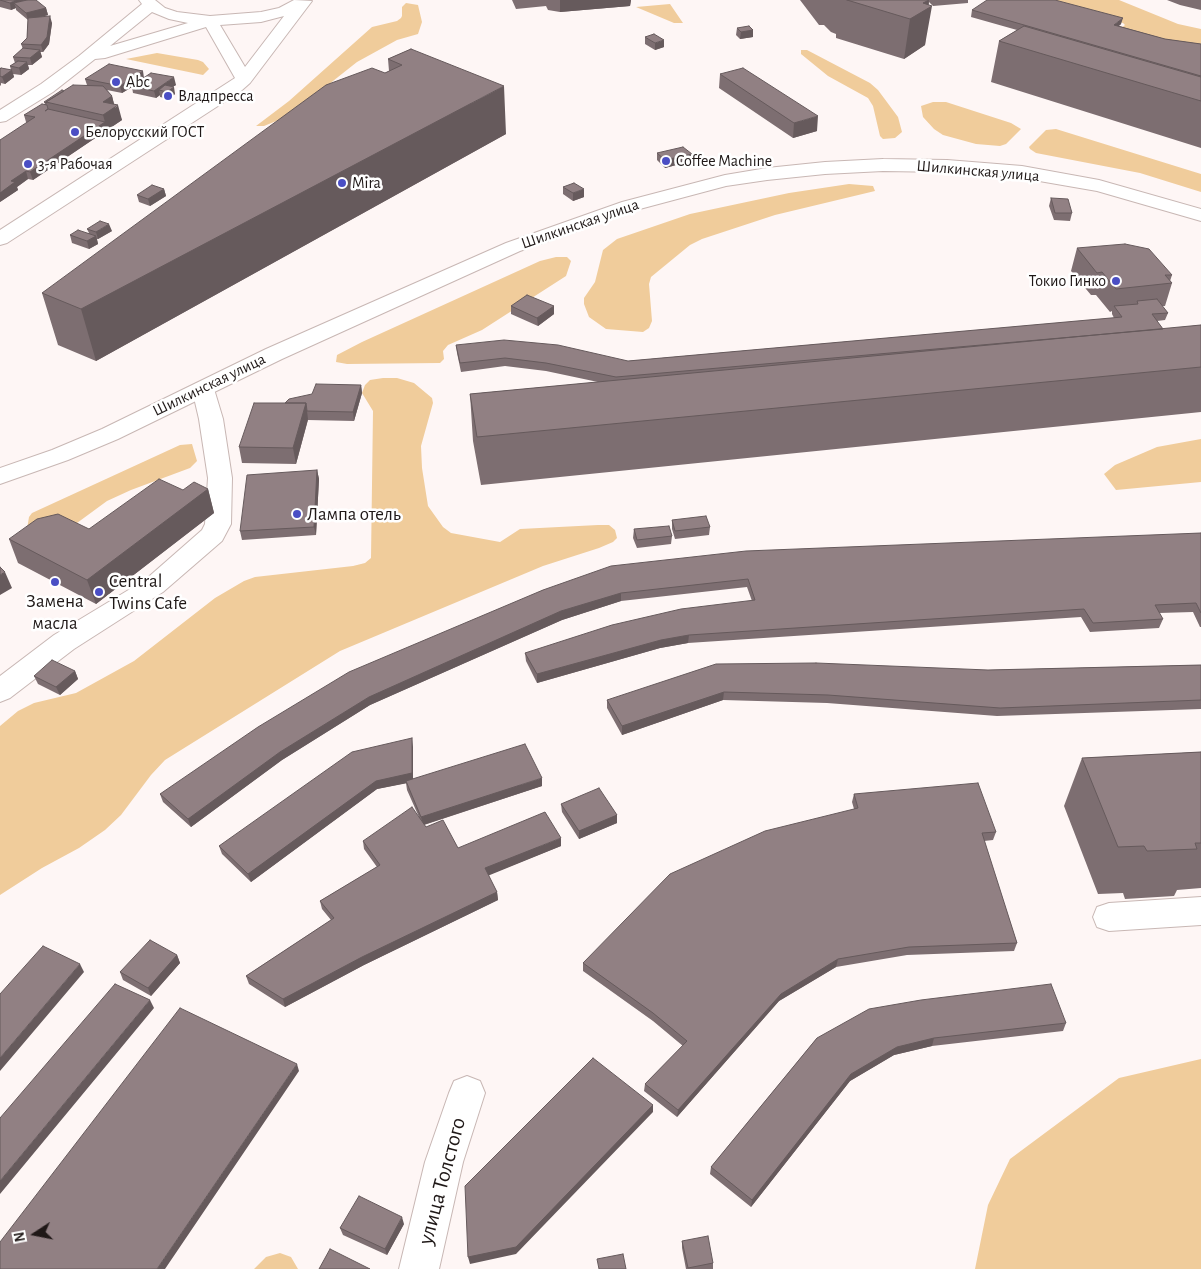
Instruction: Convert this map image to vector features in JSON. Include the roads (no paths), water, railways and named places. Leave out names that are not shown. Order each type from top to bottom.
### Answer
[{"type":"main road","points":[[0,117],[47,88],[85,60],[149,3],[174,16],[210,21],[261,17],[304,1]]},
{"type":"main road","points":[[0,239],[188,118],[244,79],[304,1]]},
{"type":"main road","points":[[85,60],[210,21]]},
{"type":"main road","points":[[210,21],[244,79]]},
{"type":"main road","name":"Шилкинская улица","points":[[0,476],[94,441],[274,354],[513,248],[629,206],[687,190],[767,174],[882,164],[1022,172],[1130,193],[1201,215]]},
{"type":"main road","points":[[0,690],[64,642],[154,586],[213,535],[218,524],[220,478],[211,419],[203,389]]},
{"type":"main road","points":[[1109,917],[1201,912]]},
{"type":"main road","name":"улица Толстого","points":[[419,1269],[444,1162],[467,1093]]},
{"type":"place","name":"Abc","points":[[116,82]]},
{"type":"place","name":"Владпресса","points":[[168,96]]},
{"type":"place","name":"Белорусский ГОСТ","points":[[75,132]]},
{"type":"place","name":"Coffee Machine","points":[[666,161]]},
{"type":"place","name":"3-я Рабочая","points":[[28,164]]},
{"type":"place","name":"Mira","points":[[342,183]]},
{"type":"place","name":"Токио Гинко","points":[[1116,281]]},
{"type":"place","name":"Лампа отель","points":[[297,514]]},
{"type":"place","name":"Замена масла","points":[[55,582]]},
{"type":"place","name":"Central Twins Cafe","points":[[99,592]]}]
